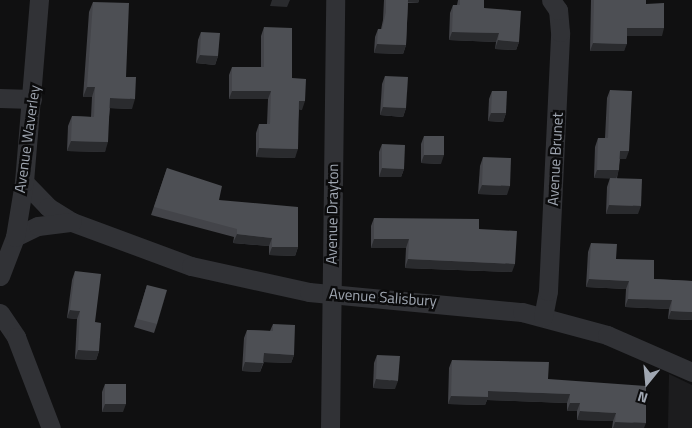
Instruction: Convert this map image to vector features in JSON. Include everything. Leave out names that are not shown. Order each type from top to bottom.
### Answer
[{"type":"street","name":"Avenue Waverley","points":[[0,276],[15,237],[24,182],[39,0]]},
{"type":"street","name":"Avenue Drayton","points":[[330,428],[335,0]]},
{"type":"street","name":"Avenue Brunet","points":[[543,317],[548,291],[560,32],[552,1]]},
{"type":"street","points":[[0,98],[32,99]]},
{"type":"street","name":"Avenue Salisbury","points":[[24,182],[48,207],[72,222],[208,271],[273,286],[331,293],[468,304],[543,317],[627,342],[692,372]]},
{"type":"street","name":"Avenue Salisbury","points":[[15,237],[38,226],[72,222]]},
{"type":"street","points":[[0,313],[16,337],[51,428]]},
{"type":"shaded area","points":[[669,374],[692,385],[692,428],[668,428]]},
{"type":"building","points":[[386,0],[408,0],[406,45],[377,44],[378,29],[382,29],[386,12]]},
{"type":"building","points":[[460,0],[484,0],[484,8],[521,11],[519,42],[498,40],[499,33],[452,32],[453,5],[460,5]]},
{"type":"building","points":[[594,0],[646,0],[646,4],[664,3],[664,28],[627,28],[627,44],[593,43]]},
{"type":"building","points":[[93,2],[129,3],[126,77],[136,77],[135,99],[110,98],[108,142],[71,141],[72,116],[94,117],[95,87],[87,87]]},
{"type":"building","points":[[264,27],[292,28],[292,78],[306,79],[305,101],[299,101],[298,149],[259,148],[259,124],[270,124],[271,91],[232,91],[232,67],[264,67]]},
{"type":"building","points":[[201,32],[220,33],[218,56],[200,55]]},
{"type":"building","points":[[385,76],[408,77],[406,108],[383,107]]},
{"type":"building","points":[[610,90],[632,91],[629,151],[620,151],[619,170],[597,170],[598,138],[608,138]]},
{"type":"building","points":[[492,91],[507,91],[506,113],[491,113]]},
{"type":"building","points":[[424,136],[444,136],[444,155],[424,155]]},
{"type":"building","points":[[382,144],[405,145],[404,169],[382,168]]},
{"type":"building","points":[[483,157],[511,158],[510,186],[482,185]]},
{"type":"building","points":[[167,168],[222,186],[219,200],[298,207],[298,247],[272,247],[272,238],[237,234],[237,229],[154,207]]},
{"type":"building","points":[[610,178],[642,179],[641,206],[609,205]]},
{"type":"building","points":[[374,218],[479,219],[479,229],[517,231],[515,264],[408,259],[409,239],[374,239]]},
{"type":"building","points":[[591,243],[617,244],[616,259],[654,260],[654,279],[692,281],[692,312],[671,311],[672,300],[628,299],[629,281],[589,279]]},
{"type":"building","points":[[75,271],[101,274],[95,322],[101,323],[99,351],[78,350],[80,311],[70,310]]},
{"type":"building","points":[[147,285],[167,290],[157,324],[137,319]]},
{"type":"building","points":[[273,324],[295,325],[294,355],[264,353],[263,363],[245,362],[247,330],[273,331]]},
{"type":"building","points":[[377,355],[400,356],[398,381],[376,379]]},
{"type":"building","points":[[452,360],[549,362],[548,379],[646,386],[646,423],[615,422],[616,413],[580,411],[580,403],[570,403],[570,394],[488,391],[488,397],[451,396]]},
{"type":"building","points":[[105,384],[126,384],[126,404],[105,404]]}]
